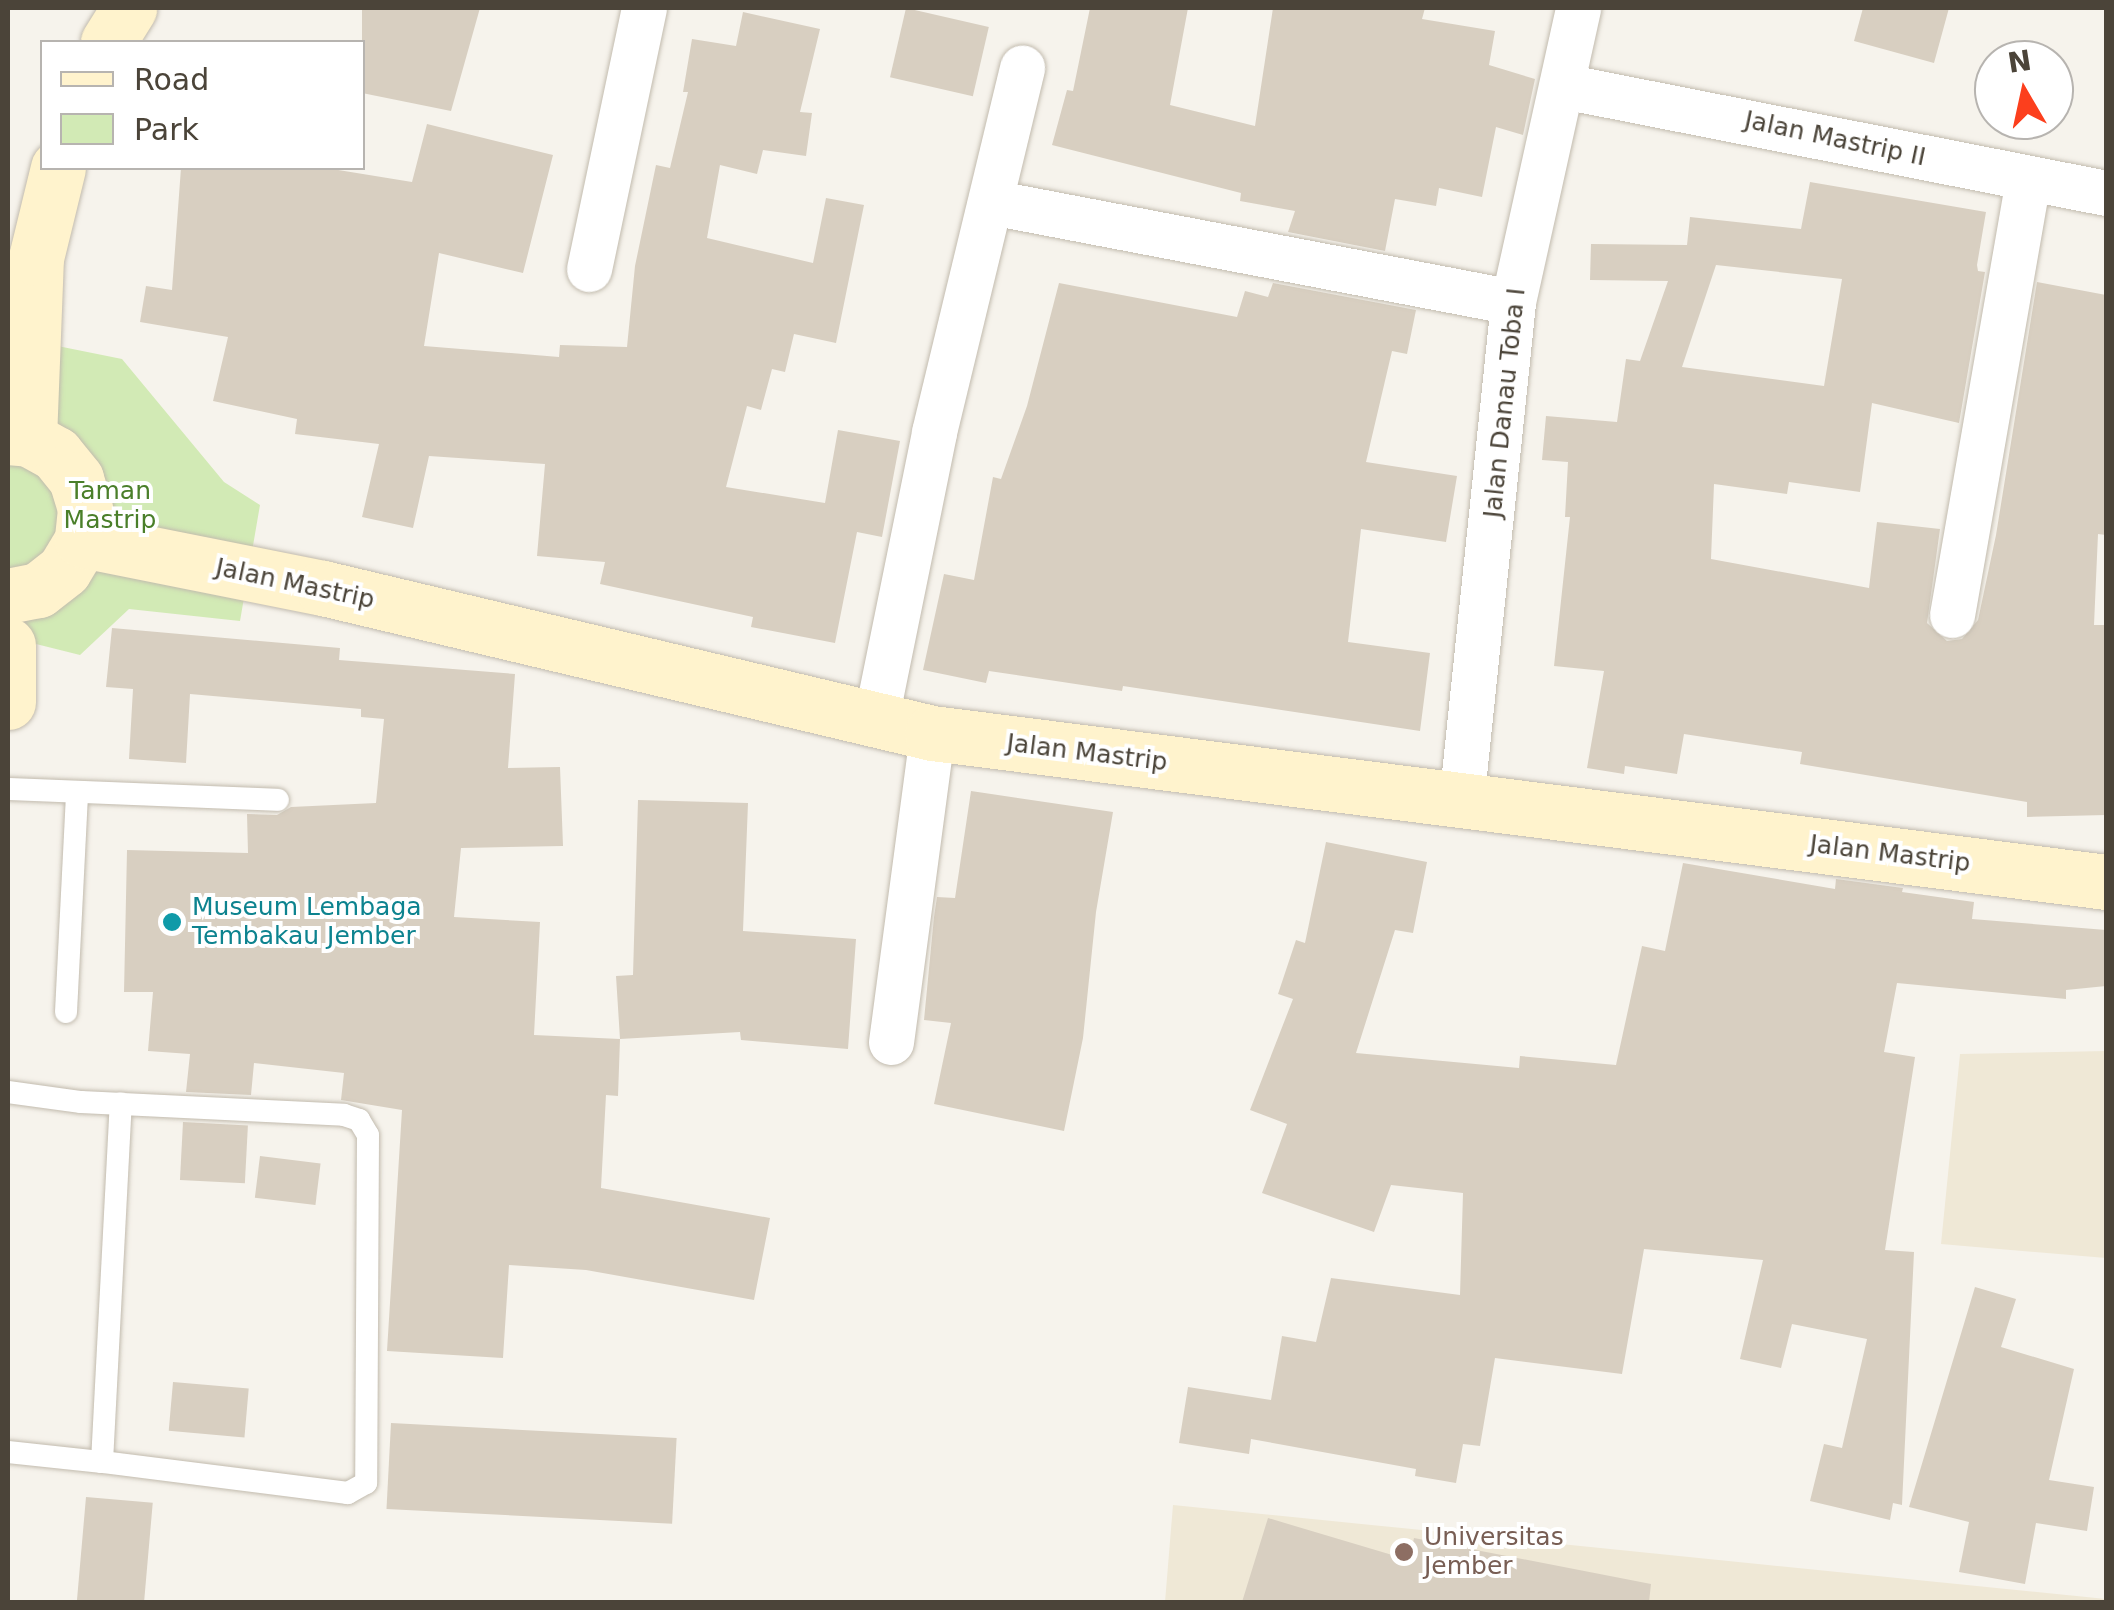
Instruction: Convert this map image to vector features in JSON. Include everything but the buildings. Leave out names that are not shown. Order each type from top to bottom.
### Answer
[{"type":"main road","points":[[109,40],[129,8]]},
{"type":"main road","points":[[8,596],[38,590],[64,570],[82,540],[85,508],[76,479],[56,454],[18,438],[36,258],[58,170]]},
{"type":"main road","name":"Jalan Mastrip","points":[[82,540],[323,588],[932,733],[2106,882]]},
{"type":"main road","points":[[8,645],[8,702]]},
{"type":"street","points":[[589,269],[644,8]]},
{"type":"street","name":"Jalan Danau Toba I","points":[[1461,803],[1513,302],[1578,8]]},
{"type":"street","points":[[876,718],[934,432],[1022,66]]},
{"type":"street","name":"Jalan Mastrip II","points":[[1563,86],[2106,193]]},
{"type":"street","points":[[1952,615],[2028,179]]},
{"type":"street","points":[[991,202],[1513,302]]},
{"type":"street","points":[[891,1042],[932,733]]},
{"type":"lane","points":[[8,790],[278,800]]},
{"type":"lane","points":[[66,1012],[77,795]]},
{"type":"lane","points":[[8,1092],[122,1104],[344,1115],[363,1124],[369,1142],[366,1484],[348,1493],[8,1452]]},
{"type":"lane","points":[[102,1462],[122,1104]]},
{"type":"shaded area","points":[[2106,1051],[2106,1258],[1941,1244],[1960,1054]]},
{"type":"shaded area","name":"Universitas Jember","points":[[1173,1505],[2106,1599],[2106,1602],[1165,1602]]},
{"type":"green space","name":"Taman Mastrip","points":[[8,336],[122,359],[224,482],[260,505],[240,621],[129,609],[80,655],[8,637]]},
{"type":"place","name":"Museum Lembaga Tembakau Jember","points":[[172,922]]},
{"type":"place","name":"Universitas Jember","points":[[1404,1552]]}]
